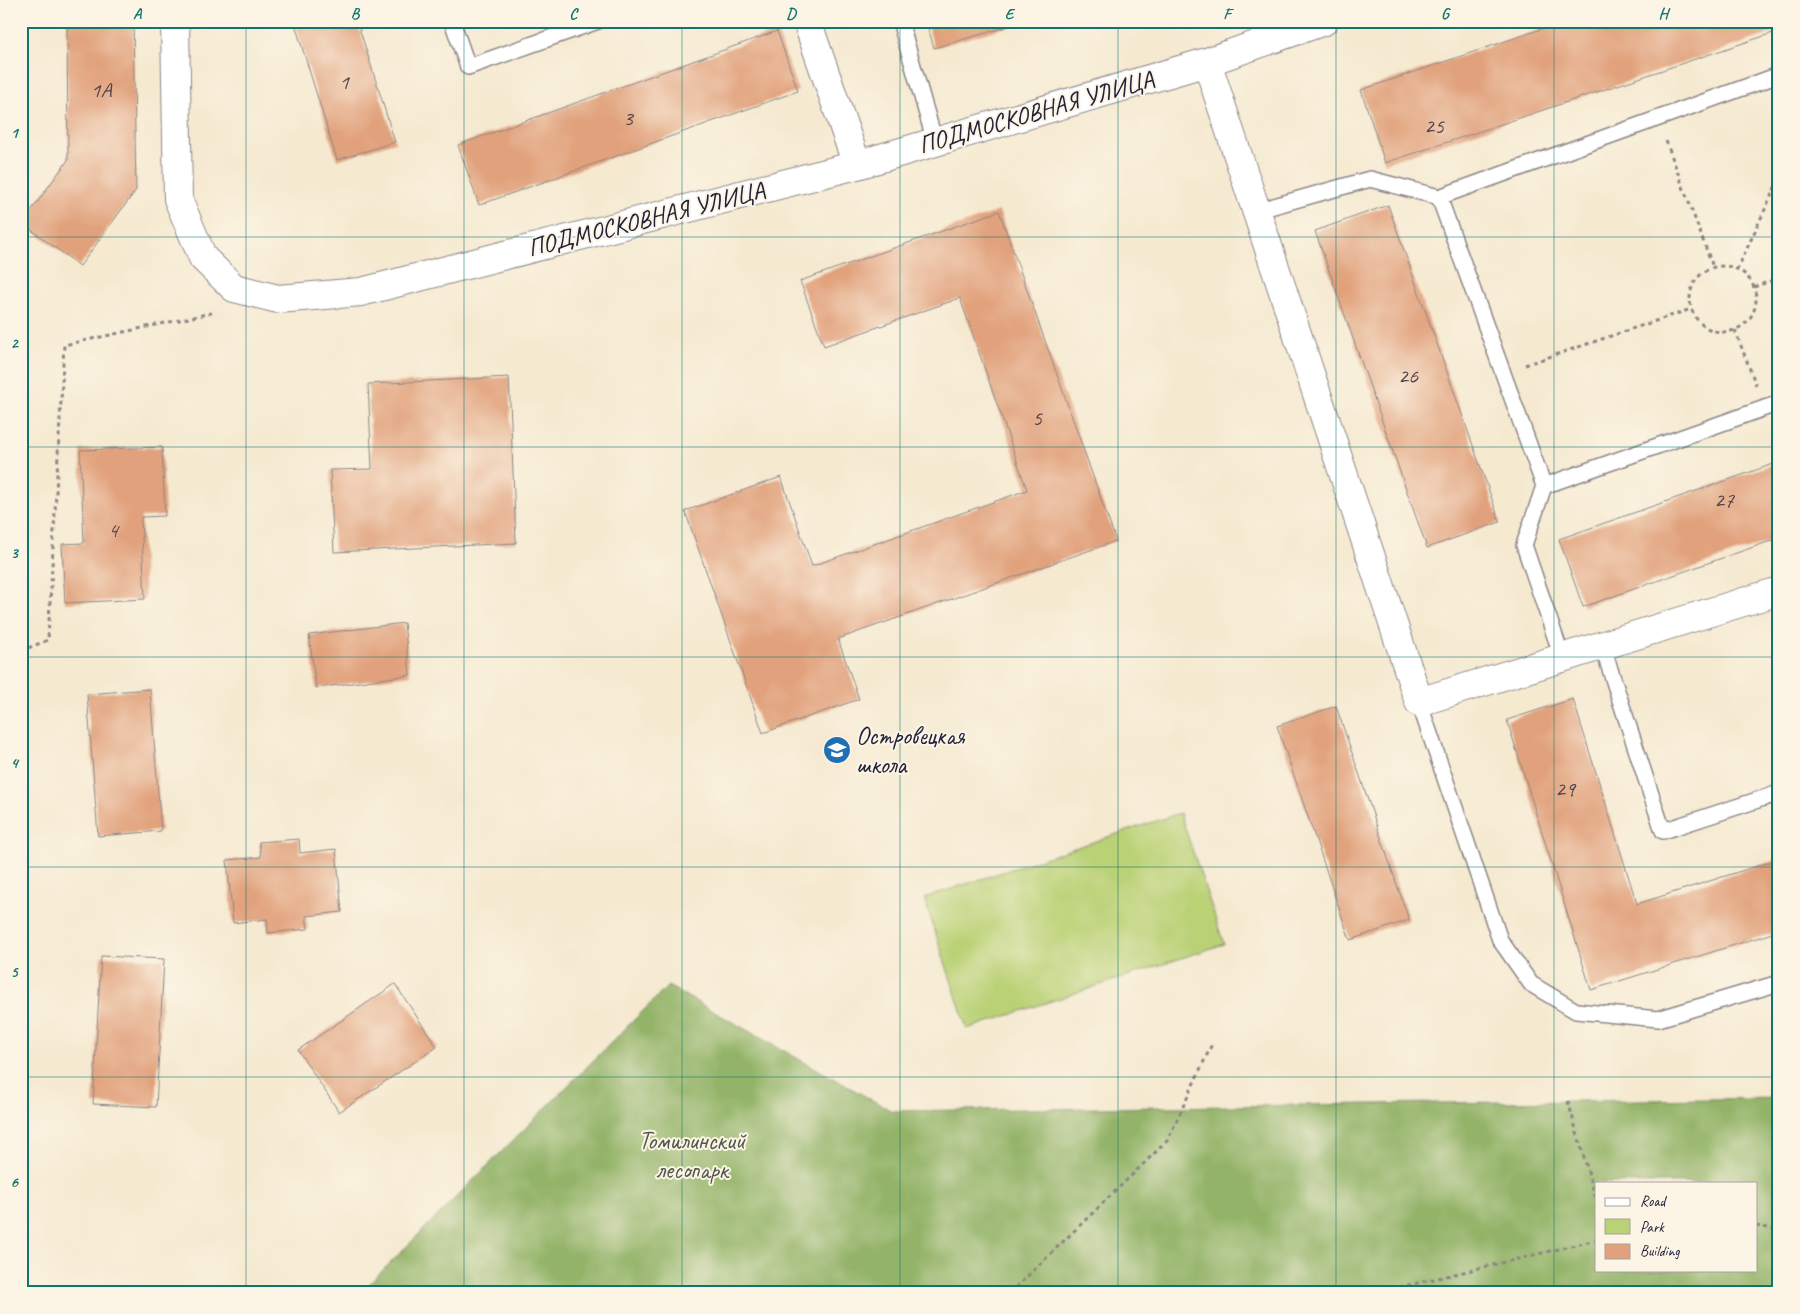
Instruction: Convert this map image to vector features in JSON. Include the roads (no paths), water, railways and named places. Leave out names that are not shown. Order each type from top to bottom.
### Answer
[{"type":"street","name":"ПОДМОСКОВНАЯ УЛИЦА","points":[[175,21],[178,200],[203,258],[234,288],[278,299],[362,292],[857,165],[1207,62],[1324,21]]},
{"type":"street","points":[[807,21],[857,165]]},
{"type":"street","points":[[1207,62],[1419,702],[1779,591]]},
{"type":"lane","points":[[452,21],[468,67],[598,21]]},
{"type":"lane","points":[[900,21],[935,142]]},
{"type":"lane","points":[[1256,211],[1370,179],[1439,196],[1779,75]]},
{"type":"lane","points":[[1439,196],[1544,486],[1524,545],[1562,657]]},
{"type":"lane","points":[[1544,486],[1779,402]]},
{"type":"lane","points":[[1602,645],[1662,831],[1779,793]]},
{"type":"lane","points":[[1419,702],[1500,940],[1530,984],[1576,1011],[1658,1019],[1779,983]]},
{"type":"place","name":"Островецкая школа","points":[[837,750]]},
{"type":"park label","name":"Томилинский лесопарк","points":[[692,1156]]}]
